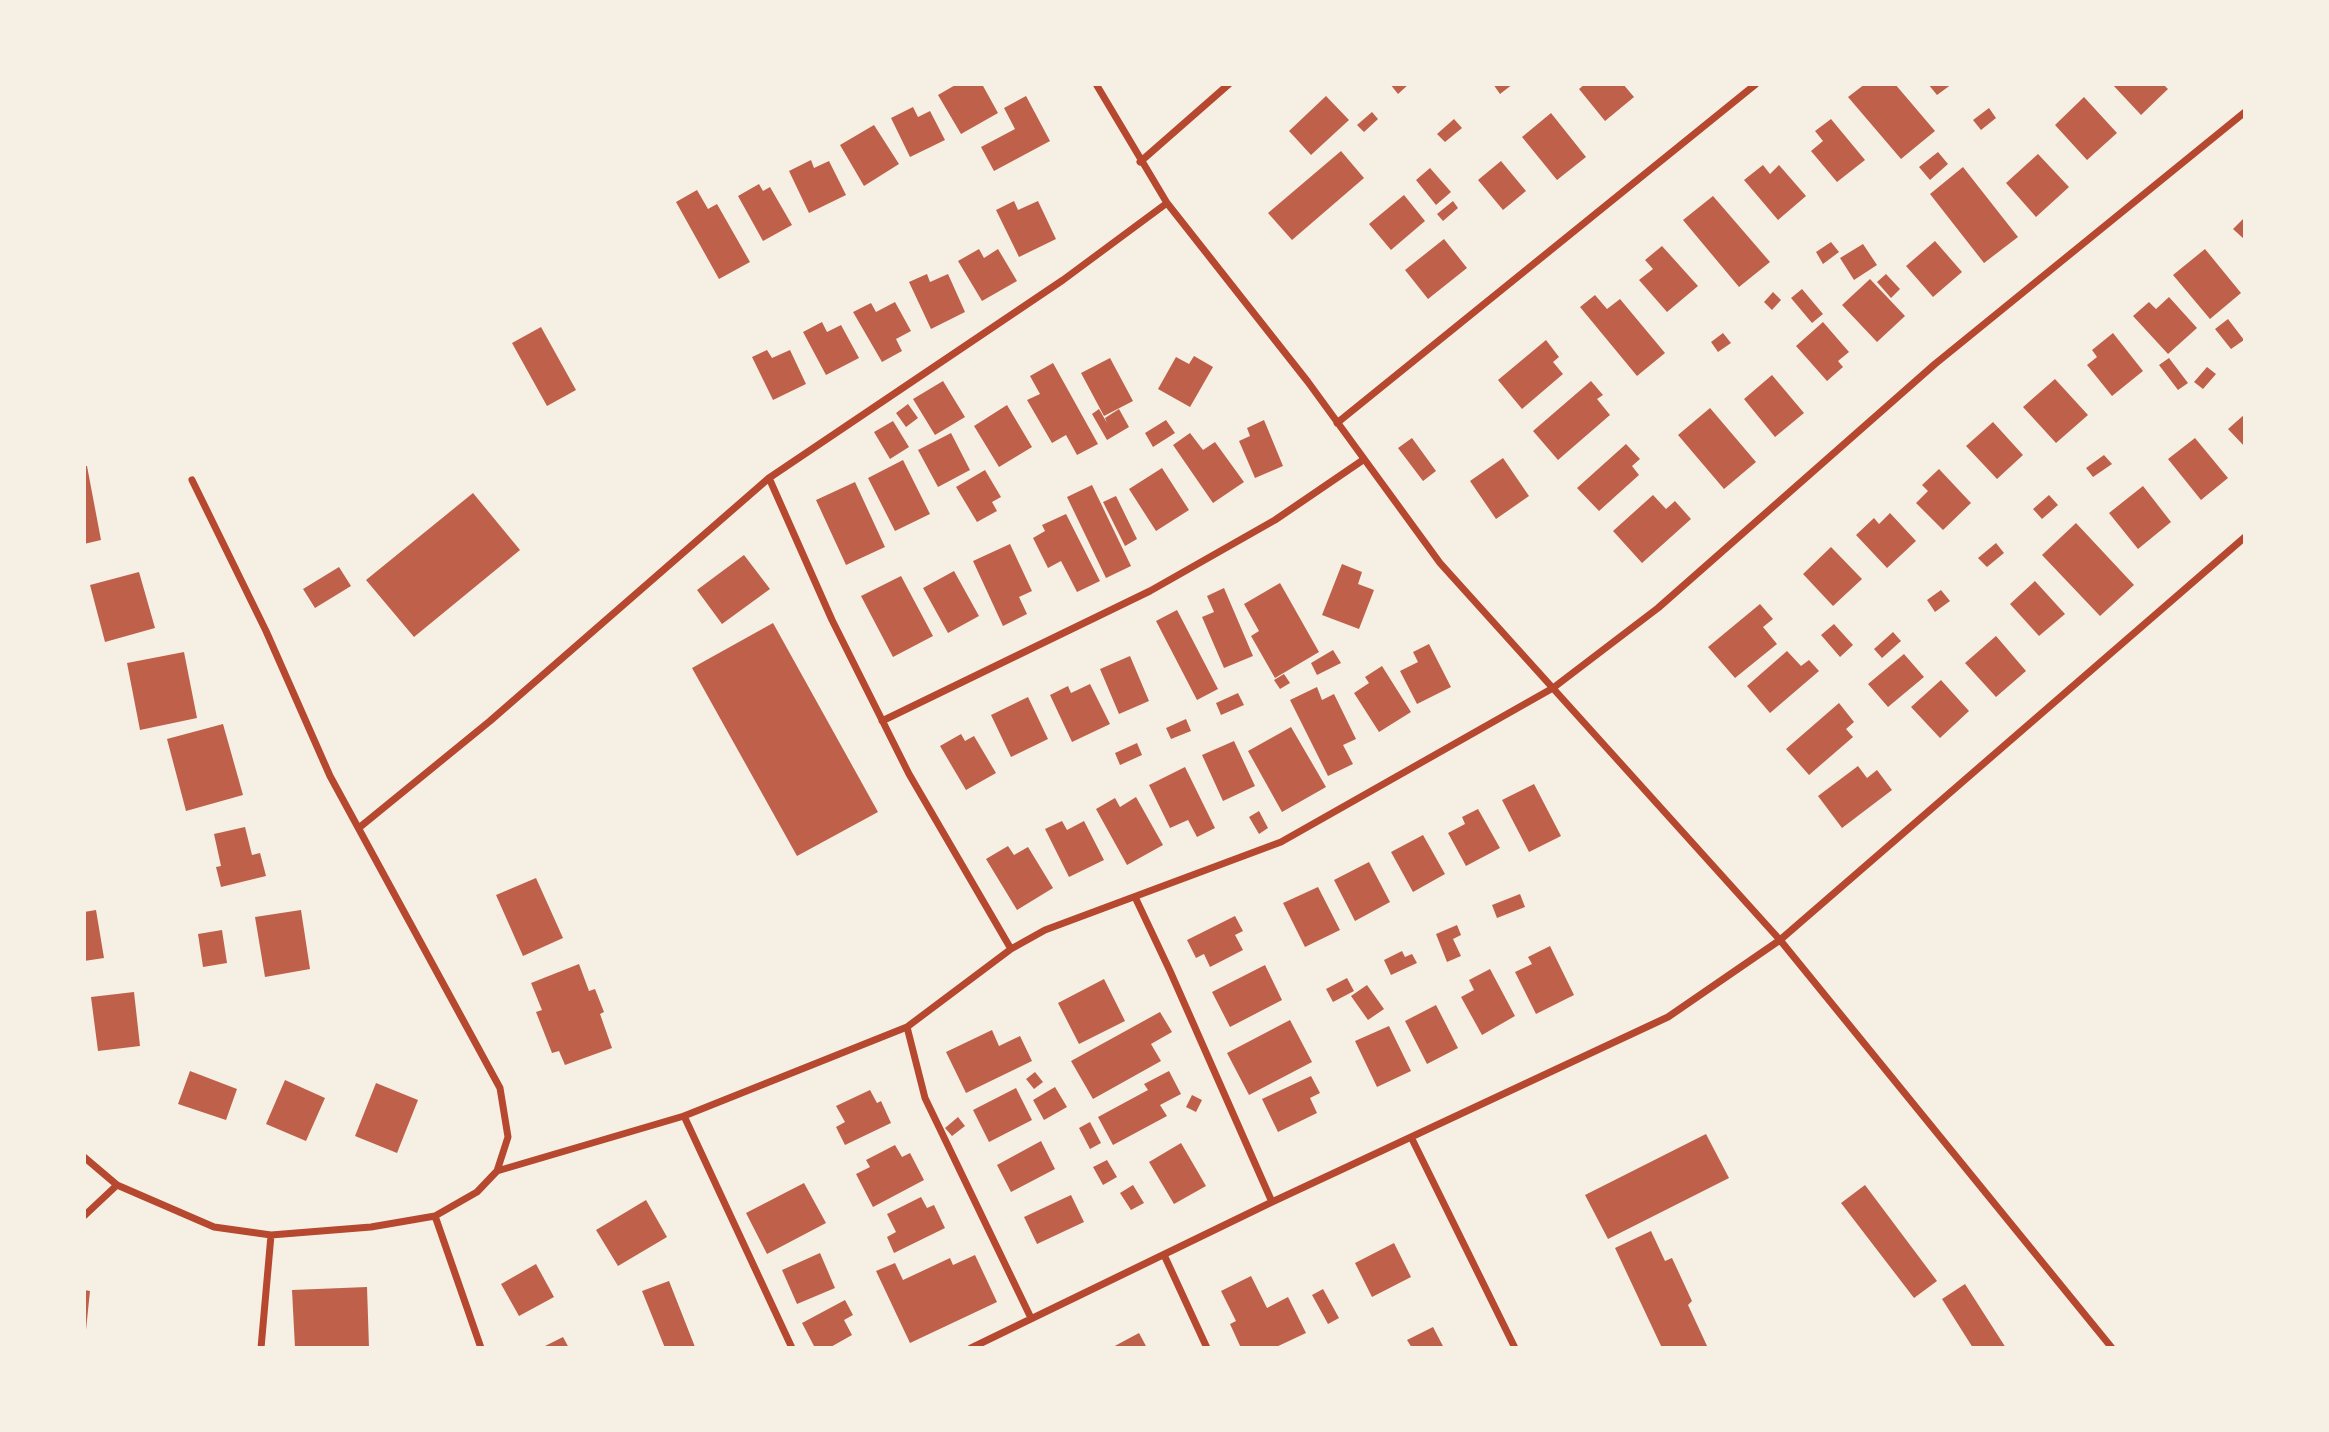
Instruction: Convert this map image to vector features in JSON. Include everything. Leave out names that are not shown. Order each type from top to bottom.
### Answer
[{"type":"street","points":[[1096,84],[1140,162],[1167,203],[1337,423],[1440,563],[1780,940],[2112,1348]]},
{"type":"street","points":[[1140,162],[1229,84]]},
{"type":"street","points":[[1337,423],[1756,84]]},
{"type":"street","points":[[497,1171],[684,1116],[907,1027],[1011,949],[1076,917],[1281,842],[1553,688],[1658,608],[1935,364],[2245,112]]},
{"type":"street","points":[[359,827],[500,712],[769,478],[1063,281],[1167,203]]},
{"type":"street","points":[[882,721],[1150,591],[1275,520],[1363,460]]},
{"type":"street","points":[[769,478],[832,620],[909,774],[1011,949]]},
{"type":"street","points":[[84,1157],[117,1185],[214,1227],[271,1236],[371,1227],[435,1216],[477,1192],[497,1171],[508,1137],[500,1088],[330,776],[266,631],[192,480]]},
{"type":"street","points":[[971,1348],[1165,1257],[1272,1202],[1412,1139],[1668,1017],[1780,940],[2242,539],[2245,550]]},
{"type":"street","points":[[1135,897],[1272,1202]]},
{"type":"street","points":[[907,1027],[925,1098],[1031,1318]]},
{"type":"street","points":[[684,1116],[792,1348]]},
{"type":"street","points":[[1412,1139],[1515,1348]]},
{"type":"street","points":[[84,1216],[117,1185]]},
{"type":"street","points":[[435,1216],[481,1348]]},
{"type":"street","points":[[261,1348],[271,1236]]},
{"type":"street","points":[[1165,1257],[1207,1348]]},
{"type":"building","points":[[957,84],[982,84],[998,113],[961,134],[938,95]]},
{"type":"building","points":[[1390,84],[1409,84],[1398,94]]},
{"type":"building","points":[[1493,84],[1513,84],[1500,94]]},
{"type":"building","points":[[1585,84],[1623,84],[1634,97],[1605,121],[1579,89]]},
{"type":"building","points":[[1865,84],[1895,84],[1935,131],[1901,159],[1848,97]]},
{"type":"building","points":[[1928,84],[1952,84],[1937,95]]},
{"type":"building","points":[[2112,84],[2163,84],[2168,89],[2141,115]]},
{"type":"building","points":[[1026,96],[1050,141],[994,171],[981,147],[1015,129],[1004,108]]},
{"type":"building","points":[[1326,96],[1349,120],[1311,155],[1289,131]]},
{"type":"building","points":[[2084,97],[2117,133],[2087,160],[2055,125]]},
{"type":"building","points":[[913,107],[918,117],[930,111],[945,140],[910,157],[891,118]]},
{"type":"building","points":[[1989,108],[1996,118],[1981,130],[1973,120]]},
{"type":"building","points":[[1372,112],[1378,119],[1364,132],[1357,125]]},
{"type":"building","points":[[1551,113],[1586,157],[1557,180],[1522,137]]},
{"type":"building","points":[[1454,119],[1462,128],[1445,142],[1437,134]]},
{"type":"building","points":[[1831,119],[1865,160],[1837,182],[1811,151],[1823,141],[1815,131]]},
{"type":"building","points":[[874,125],[899,164],[864,186],[840,145]]},
{"type":"building","points":[[1341,151],[1364,178],[1292,240],[1268,213]]},
{"type":"building","points":[[1938,152],[1948,164],[1930,180],[1919,167]]},
{"type":"building","points":[[2038,154],[2069,187],[2036,217],[2006,183]]},
{"type":"building","points":[[811,160],[814,168],[829,161],[846,195],[809,213],[789,171]]},
{"type":"building","points":[[1501,161],[1526,191],[1503,210],[1478,180]]},
{"type":"building","points":[[1763,165],[1770,174],[1779,165],[1806,196],[1778,220],[1744,180]]},
{"type":"building","points":[[1963,167],[2018,237],[1984,263],[1930,194]]},
{"type":"building","points":[[1430,168],[1451,192],[1436,205],[1416,180]]},
{"type":"building","points":[[759,184],[763,191],[770,187],[792,225],[763,241],[738,196]]},
{"type":"building","points":[[697,190],[708,209],[717,204],[750,262],[719,279],[676,202]]},
{"type":"building","points":[[1404,195],[1425,221],[1391,250],[1369,224]]},
{"type":"building","points":[[1713,196],[1770,262],[1739,287],[1683,220]]},
{"type":"building","points":[[1014,201],[1018,210],[1038,201],[1056,239],[1019,257],[996,210]]},
{"type":"building","points":[[1453,201],[1458,208],[1443,221],[1437,214]]},
{"type":"building","points":[[2245,217],[2245,240],[2233,229]]},
{"type":"building","points":[[1444,239],[1467,268],[1428,299],[1405,270]]},
{"type":"building","points":[[1935,241],[1962,272],[1933,297],[1906,266]]},
{"type":"building","points":[[1831,242],[1839,252],[1823,264],[1816,252]]},
{"type":"building","points":[[1863,244],[1877,265],[1854,280],[1840,258]]},
{"type":"building","points":[[1662,246],[1698,286],[1667,312],[1639,280],[1653,269],[1645,260]]},
{"type":"building","points":[[979,249],[984,258],[998,249],[1017,281],[982,301],[958,261]]},
{"type":"building","points":[[2205,249],[2241,293],[2210,319],[2173,275]]},
{"type":"building","points":[[927,274],[930,282],[948,274],[965,312],[931,329],[909,282]]},
{"type":"building","points":[[1886,274],[1900,289],[1891,298],[1877,282]]},
{"type":"building","points":[[1870,279],[1905,316],[1877,342],[1842,305]]},
{"type":"building","points":[[1802,289],[1823,314],[1812,323],[1791,298]]},
{"type":"building","points":[[1773,292],[1781,300],[1772,310],[1764,302]]},
{"type":"building","points":[[1595,295],[1607,309],[1620,299],[1665,353],[1637,376],[1580,307]]},
{"type":"building","points":[[2169,297],[2197,328],[2168,354],[2133,316],[2149,302],[2156,309]]},
{"type":"building","points":[[895,302],[911,331],[896,339],[902,351],[882,362],[853,312],[871,303],[876,312]]},
{"type":"building","points":[[2228,319],[2244,340],[2231,349],[2215,329]]},
{"type":"building","points":[[822,322],[827,332],[841,325],[859,358],[826,375],[803,332]]},
{"type":"building","points":[[1823,322],[1849,352],[1838,361],[1843,367],[1827,381],[1796,346]]},
{"type":"building","points":[[541,327],[576,390],[547,406],[512,343]]},
{"type":"building","points":[[1723,333],[1731,343],[1718,352],[1711,342]]},
{"type":"building","points":[[2113,333],[2143,371],[2112,396],[2087,365],[2097,357],[2092,350]]},
{"type":"building","points":[[1546,340],[1559,357],[1553,362],[1563,374],[1522,409],[1498,380]]},
{"type":"building","points":[[767,350],[772,358],[790,350],[806,384],[773,400],[752,357]]},
{"type":"building","points":[[1194,356],[1213,367],[1190,407],[1158,389],[1176,357],[1189,364]]},
{"type":"building","points":[[1110,358],[1133,401],[1104,416],[1081,373]]},
{"type":"building","points":[[2169,358],[2188,383],[2178,390],[2159,365]]},
{"type":"building","points":[[1053,363],[1098,444],[1077,455],[1066,435],[1052,443],[1027,400],[1040,394],[1030,376]]},
{"type":"building","points":[[2207,367],[2216,374],[2203,389],[2194,382]]},
{"type":"building","points":[[1772,375],[1804,413],[1775,437],[1744,399]]},
{"type":"building","points":[[2055,379],[2088,415],[2056,443],[2023,407]]},
{"type":"building","points":[[943,381],[965,417],[935,435],[913,399]]},
{"type":"building","points":[[1591,381],[1603,395],[1597,399],[1610,415],[1558,460],[1533,431]]},
{"type":"building","points":[[908,404],[918,418],[906,427],[896,413]]},
{"type":"building","points":[[1007,405],[1032,447],[999,467],[974,426]]},
{"type":"building","points":[[1710,408],[1756,462],[1724,489],[1678,435]]},
{"type":"building","points":[[1099,409],[1107,423],[1105,418],[1119,409],[1129,427],[1107,440],[1092,414]]},
{"type":"building","points":[[2245,414],[2245,447],[2228,429]]},
{"type":"building","points":[[1166,420],[1175,433],[1153,447],[1145,433]]},
{"type":"building","points":[[1264,420],[1283,466],[1255,478],[1239,441],[1250,436],[1247,428]]},
{"type":"building","points":[[893,421],[909,447],[890,459],[874,432]]},
{"type":"building","points":[[1993,422],[2023,455],[1997,479],[1966,446]]},
{"type":"building","points":[[951,433],[970,470],[938,487],[918,450]]},
{"type":"building","points":[[1190,433],[1203,450],[1215,442],[1244,482],[1213,503],[1173,445]]},
{"type":"building","points":[[1412,438],[1436,471],[1423,481],[1398,448]]},
{"type":"building","points":[[2195,438],[2228,478],[2201,500],[2168,459]]},
{"type":"building","points":[[1626,444],[1640,459],[1632,466],[1639,475],[1599,511],[1577,488]]},
{"type":"building","points":[[2104,455],[2112,464],[2093,477],[2086,468]]},
{"type":"building","points":[[1503,458],[1529,496],[1496,519],[1470,481]]},
{"type":"building","points":[[903,460],[930,514],[895,531],[868,478]]},
{"type":"building","points":[[84,466],[87,466],[101,540],[84,544]]},
{"type":"building","points":[[1162,468],[1189,510],[1156,531],[1129,489]]},
{"type":"building","points":[[1939,469],[1971,503],[1943,530],[1916,503],[1928,491],[1922,485]]},
{"type":"building","points":[[985,470],[1001,497],[992,502],[997,511],[977,522],[956,487]]},
{"type":"building","points":[[855,482],[885,547],[846,565],[816,500]]},
{"type":"building","points":[[1092,485],[1131,566],[1106,578],[1067,497]]},
{"type":"building","points":[[2143,486],[2171,522],[2138,549],[2109,513]]},
{"type":"building","points":[[473,493],[520,550],[414,637],[366,580]]},
{"type":"building","points":[[1653,495],[1666,509],[1675,501],[1691,519],[1642,563],[1613,531]]},
{"type":"building","points":[[2049,495],[2058,505],[2042,519],[2033,509]]},
{"type":"building","points":[[1116,496],[1137,539],[1125,546],[1103,502]]},
{"type":"building","points":[[1890,513],[1916,541],[1887,568],[1856,535],[1874,518],[1879,524]]},
{"type":"building","points":[[1066,514],[1100,581],[1077,592],[1061,561],[1048,568],[1033,538],[1045,531],[1042,525]]},
{"type":"building","points":[[2076,523],[2134,585],[2100,616],[2042,555]]},
{"type":"building","points":[[1996,543],[2004,553],[1987,567],[1978,558]]},
{"type":"building","points":[[1010,544],[1032,591],[1019,597],[1027,614],[1003,626],[973,561]]},
{"type":"building","points":[[1831,547],[1862,579],[1833,606],[1803,574]]},
{"type":"building","points":[[744,555],[770,589],[722,624],[697,590]]},
{"type":"building","points":[[1342,564],[1362,572],[1358,584],[1374,590],[1359,629],[1322,615]]},
{"type":"building","points":[[339,567],[351,586],[315,608],[303,589]]},
{"type":"building","points":[[954,571],[979,616],[948,633],[923,588]]},
{"type":"building","points":[[139,572],[155,628],[105,642],[90,585]]},
{"type":"building","points":[[901,576],[933,636],[893,657],[861,596]]},
{"type":"building","points":[[2035,581],[2065,614],[2039,636],[2010,604]]},
{"type":"building","points":[[1280,583],[1319,652],[1275,678],[1251,636],[1259,631],[1244,604]]},
{"type":"building","points":[[1224,588],[1253,656],[1224,668],[1202,617],[1214,612],[1207,596]]},
{"type":"building","points":[[1941,590],[1950,601],[1935,612],[1927,600]]},
{"type":"building","points":[[1760,604],[1773,619],[1763,627],[1777,644],[1735,678],[1708,647]]},
{"type":"building","points":[[1177,610],[1218,689],[1197,700],[1156,621]]},
{"type":"building","points":[[773,623],[878,812],[797,856],[692,668]]},
{"type":"building","points":[[1834,624],[1853,645],[1840,657],[1821,635]]},
{"type":"building","points":[[1893,632],[1901,641],[1882,658],[1874,649]]},
{"type":"building","points":[[1996,636],[2026,671],[1996,697],[1965,663]]},
{"type":"building","points":[[1429,644],[1451,687],[1417,704],[1400,671],[1418,662],[1413,652]]},
{"type":"building","points":[[1333,650],[1341,663],[1317,675],[1311,663]]},
{"type":"building","points":[[1787,651],[1801,666],[1809,660],[1819,671],[1770,713],[1747,686]]},
{"type":"building","points":[[184,652],[197,718],[140,730],[127,663]]},
{"type":"building","points":[[1904,654],[1924,677],[1888,707],[1868,684]]},
{"type":"building","points":[[1130,656],[1149,701],[1119,714],[1100,669]]},
{"type":"building","points":[[1382,666],[1411,712],[1379,732],[1354,693],[1369,683],[1365,677]]},
{"type":"building","points":[[1284,674],[1290,683],[1280,689],[1274,680]]},
{"type":"building","points":[[1941,680],[1969,711],[1940,738],[1911,707]]},
{"type":"building","points":[[1090,684],[1110,724],[1072,742],[1050,695],[1068,686],[1071,693]]},
{"type":"building","points":[[1317,687],[1322,700],[1334,694],[1356,739],[1343,745],[1353,764],[1328,776],[1290,700]]},
{"type":"building","points":[[1238,693],[1244,705],[1221,715],[1216,703]]},
{"type":"building","points":[[1028,697],[1048,739],[1011,757],[991,715]]},
{"type":"building","points":[[1839,703],[1854,722],[1846,729],[1853,737],[1809,775],[1786,749]]},
{"type":"building","points":[[1186,719],[1191,731],[1171,739],[1166,728]]},
{"type":"building","points":[[223,724],[243,795],[186,811],[167,739]]},
{"type":"building","points":[[1291,727],[1326,787],[1282,812],[1248,751]]},
{"type":"building","points":[[961,734],[965,741],[974,736],[996,773],[966,790],[940,746]]},
{"type":"building","points":[[1234,741],[1255,786],[1223,801],[1202,755]]},
{"type":"building","points":[[1137,743],[1142,755],[1120,765],[1115,753]]},
{"type":"building","points":[[1858,766],[1867,778],[1877,770],[1892,790],[1842,828],[1818,796]]},
{"type":"building","points":[[1185,767],[1215,828],[1197,837],[1188,820],[1170,828],[1149,785]]},
{"type":"building","points":[[1534,784],[1561,836],[1529,852],[1502,800]]},
{"type":"building","points":[[1136,797],[1163,845],[1127,865],[1096,809],[1115,798],[1120,807]]},
{"type":"building","points":[[1478,809],[1500,848],[1466,866],[1448,833],[1465,824],[1462,817]]},
{"type":"building","points":[[1259,811],[1268,828],[1259,834],[1249,817]]},
{"type":"building","points":[[1062,821],[1067,830],[1084,821],[1104,860],[1069,877],[1045,829]]},
{"type":"building","points":[[245,827],[252,855],[260,853],[266,876],[221,887],[216,867],[221,866],[214,834]]},
{"type":"building","points":[[1423,835],[1445,874],[1413,892],[1391,852]]},
{"type":"building","points":[[1008,846],[1014,855],[1028,847],[1053,888],[1017,910],[986,859]]},
{"type":"building","points":[[1369,862],[1390,902],[1355,921],[1334,880]]},
{"type":"building","points":[[536,878],[563,938],[523,956],[496,895]]},
{"type":"building","points":[[1318,887],[1340,930],[1305,947],[1283,903]]},
{"type":"building","points":[[1520,894],[1525,907],[1497,918],[1492,905]]},
{"type":"building","points":[[96,910],[104,958],[84,961],[84,912]]},
{"type":"building","points":[[301,910],[310,969],[265,977],[255,917]]},
{"type":"building","points":[[1235,916],[1243,931],[1235,935],[1243,950],[1210,967],[1204,954],[1196,958],[1187,940]]},
{"type":"building","points":[[1457,925],[1461,935],[1453,939],[1461,956],[1447,962],[1436,934]]},
{"type":"building","points":[[222,930],[227,963],[203,967],[198,934]]},
{"type":"building","points":[[1550,946],[1574,995],[1536,1014],[1515,972],[1532,964],[1528,957]]},
{"type":"building","points":[[1402,951],[1405,957],[1412,954],[1417,963],[1391,975],[1384,960]]},
{"type":"building","points":[[579,964],[589,991],[595,989],[604,1012],[600,1014],[612,1048],[565,1065],[559,1051],[552,1053],[536,1012],[542,1010],[531,983]]},
{"type":"building","points":[[1265,965],[1282,1000],[1230,1027],[1212,992]]},
{"type":"building","points":[[1490,969],[1515,1016],[1482,1035],[1461,997],[1474,990],[1469,980]]},
{"type":"building","points":[[1347,978],[1354,991],[1333,1002],[1326,989]]},
{"type":"building","points":[[1104,979],[1125,1021],[1079,1044],[1058,1003]]},
{"type":"building","points":[[1367,985],[1384,1009],[1368,1020],[1351,996]]},
{"type":"building","points":[[134,992],[140,1046],[98,1051],[91,997]]},
{"type":"building","points":[[1436,1005],[1458,1048],[1427,1064],[1405,1021]]},
{"type":"building","points":[[1160,1012],[1172,1032],[1151,1044],[1161,1061],[1093,1099],[1071,1061]]},
{"type":"building","points":[[1290,1020],[1312,1062],[1249,1095],[1227,1053]]},
{"type":"building","points":[[1389,1026],[1411,1071],[1377,1087],[1355,1041]]},
{"type":"building","points":[[992,1030],[999,1046],[1020,1036],[1032,1061],[966,1093],[946,1052]]},
{"type":"building","points":[[190,1071],[237,1089],[226,1120],[178,1104]]},
{"type":"building","points":[[1169,1071],[1181,1094],[1160,1105],[1167,1116],[1113,1145],[1098,1117],[1148,1090],[1144,1084]]},
{"type":"building","points":[[1035,1072],[1043,1082],[1034,1089],[1026,1079]]},
{"type":"building","points":[[1311,1076],[1320,1093],[1310,1098],[1317,1113],[1278,1132],[1262,1099]]},
{"type":"building","points":[[285,1080],[325,1098],[306,1141],[266,1124]]},
{"type":"building","points":[[376,1083],[418,1100],[397,1153],[355,1136]]},
{"type":"building","points":[[1055,1087],[1067,1107],[1044,1120],[1033,1100]]},
{"type":"building","points":[[1016,1088],[1032,1120],[989,1142],[973,1110]]},
{"type":"building","points":[[870,1090],[877,1103],[881,1101],[891,1123],[845,1145],[836,1127],[845,1122],[836,1106]]},
{"type":"building","points":[[1192,1095],[1202,1100],[1196,1112],[1186,1107]]},
{"type":"building","points":[[958,1117],[965,1126],[952,1136],[945,1128]]},
{"type":"building","points":[[1090,1122],[1101,1143],[1090,1149],[1079,1128]]},
{"type":"building","points":[[1706,1134],[1729,1178],[1608,1239],[1585,1195]]},
{"type":"building","points":[[1041,1141],[1055,1169],[1011,1192],[997,1165]]},
{"type":"building","points":[[1181,1143],[1206,1186],[1174,1204],[1149,1162]]},
{"type":"building","points":[[895,1145],[902,1157],[910,1153],[924,1180],[873,1207],[856,1174],[870,1167],[866,1160]]},
{"type":"building","points":[[1107,1160],[1117,1177],[1103,1185],[1093,1167]]},
{"type":"building","points":[[804,1183],[826,1223],[767,1254],[746,1213]]},
{"type":"building","points":[[1133,1185],[1144,1203],[1131,1210],[1120,1193]]},
{"type":"building","points":[[1865,1185],[1937,1281],[1914,1298],[1841,1203]]},
{"type":"building","points":[[1071,1195],[1084,1222],[1037,1244],[1024,1217]]},
{"type":"building","points":[[921,1197],[927,1208],[934,1205],[945,1228],[894,1253],[887,1237],[896,1232],[887,1214]]},
{"type":"building","points":[[646,1200],[667,1237],[618,1266],[596,1230]]},
{"type":"building","points":[[1651,1231],[1665,1261],[1672,1258],[1692,1301],[1688,1305],[1708,1348],[1662,1348],[1615,1248]]},
{"type":"building","points":[[1394,1243],[1411,1277],[1372,1297],[1355,1263]]},
{"type":"building","points":[[820,1253],[835,1288],[797,1304],[782,1270]]},
{"type":"building","points":[[975,1255],[997,1302],[910,1343],[876,1271],[895,1263],[903,1280],[950,1258],[953,1265]]},
{"type":"building","points":[[536,1264],[554,1297],[519,1316],[501,1284]]},
{"type":"building","points":[[1251,1276],[1267,1308],[1288,1297],[1306,1333],[1274,1348],[1241,1348],[1230,1324],[1236,1321],[1221,1291]]},
{"type":"building","points":[[669,1281],[695,1347],[693,1348],[665,1348],[642,1291]]},
{"type":"building","points":[[1965,1284],[2006,1348],[1973,1348],[1942,1299]]},
{"type":"building","points":[[367,1287],[369,1347],[295,1348],[292,1290]]},
{"type":"building","points":[[1323,1289],[1339,1318],[1328,1324],[1312,1295]]},
{"type":"building","points":[[84,1290],[90,1291],[86,1330],[84,1330]]},
{"type":"building","points":[[845,1300],[853,1315],[844,1320],[852,1335],[829,1348],[815,1348],[802,1323]]},
{"type":"building","points":[[1433,1327],[1444,1348],[1412,1348],[1407,1340]]},
{"type":"building","points":[[1139,1333],[1147,1348],[1111,1348]]},
{"type":"building","points":[[563,1337],[569,1348],[541,1348]]}]
